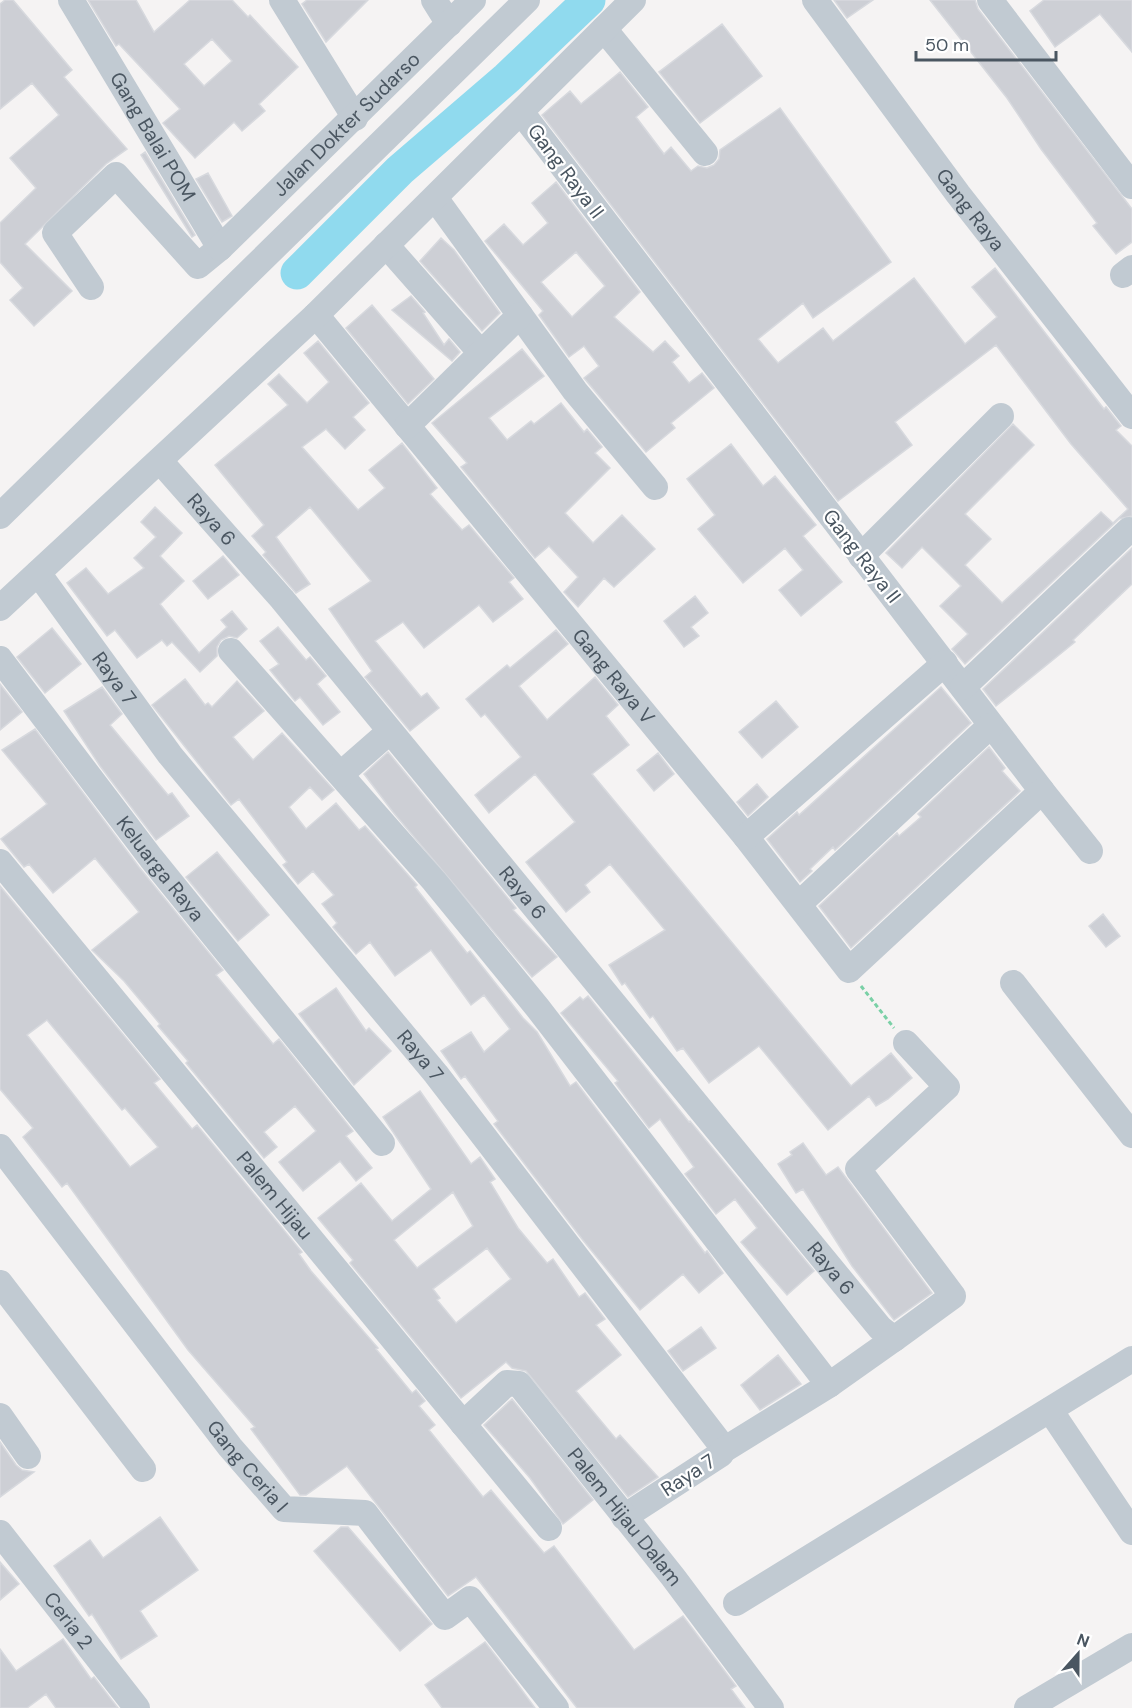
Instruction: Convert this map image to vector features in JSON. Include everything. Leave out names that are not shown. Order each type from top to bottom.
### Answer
[{"type":"street","name":"Gang Balai POM","points":[[71,0],[220,248]]},
{"type":"street","points":[[282,0],[355,118]]},
{"type":"street","points":[[434,0],[449,24]]},
{"type":"street","name":"Jalan Dokter Sudarso","points":[[220,248],[473,0]]},
{"type":"street","points":[[0,516],[528,0]]},
{"type":"street","points":[[0,608],[316,315],[633,0]]},
{"type":"street","name":"Gang Raya","points":[[815,0],[958,194],[1132,416]]},
{"type":"street","points":[[990,0],[1132,186]]},
{"type":"street","points":[[604,29],[705,153]]},
{"type":"street","name":"Gang Raya II","points":[[521,112],[945,663],[990,726],[1090,851]]},
{"type":"street","points":[[90,287],[56,233],[116,175],[198,266],[220,248]]},
{"type":"street","points":[[435,198],[575,391],[655,488]]},
{"type":"street","points":[[386,245],[481,353]]},
{"type":"street","name":"Gang Raya V","points":[[316,315],[746,837],[849,970]]},
{"type":"street","points":[[407,426],[520,315]]},
{"type":"street","points":[[861,556],[1001,416]]},
{"type":"street","name":"Raya 6","points":[[160,461],[282,599],[389,732],[887,1333]]},
{"type":"street","points":[[963,687],[1129,530]]},
{"type":"street","name":"Raya 7","points":[[38,573],[170,755],[443,1083],[722,1446],[722,1451],[624,1517]]},
{"type":"street","points":[[231,651],[434,880],[537,1007],[721,1248],[802,1347],[829,1385]]},
{"type":"street","name":"Keluarga Raya","points":[[0,659],[151,858],[382,1143]]},
{"type":"street","points":[[746,837],[945,663]]},
{"type":"street","points":[[800,904],[990,726]]},
{"type":"street","points":[[341,774],[389,732]]},
{"type":"street","points":[[849,970],[1042,791]]},
{"type":"street","name":"Palem Hijau","points":[[0,862],[549,1528]]},
{"type":"street","points":[[1013,983],[1132,1135]]},
{"type":"street","points":[[722,1451],[829,1385],[887,1333],[953,1296],[858,1168],[946,1087],[906,1043]]},
{"type":"street","name":"Gang Ceria I","points":[[0,1147],[230,1447],[284,1509],[365,1513],[445,1617],[470,1599],[556,1708]]},
{"type":"street","points":[[0,1282],[143,1469]]},
{"type":"street","points":[[736,1603],[1132,1359]]},
{"type":"street","name":"Palem Hijau Dalam","points":[[463,1424],[507,1383],[519,1384],[673,1576],[771,1708]]},
{"type":"street","points":[[1050,1410],[1132,1532]]},
{"type":"street","points":[[0,1416],[28,1456]]},
{"type":"street","name":"Ceria 2","points":[[0,1533],[137,1708]]},
{"type":"street","points":[[1027,1708],[1132,1646]]},
{"type":"path","points":[[849,970],[906,1043]]},
{"type":"building","points":[[5,0],[13,0],[72,70],[64,77],[127,149],[106,164],[25,244],[72,291],[34,326],[10,300],[23,288],[0,262],[0,223],[36,188],[10,158],[59,115],[32,83],[0,109],[0,4]]},
{"type":"building","points":[[88,0],[136,0],[154,32],[190,0],[232,0],[248,17],[250,15],[298,67],[259,104],[265,111],[242,131],[234,122],[195,158],[163,123],[180,109],[119,44],[116,46]],"holes":[[[212,39],[232,61],[204,86],[184,64]]]},
{"type":"building","points":[[307,0],[368,0],[326,42],[302,4]]},
{"type":"building","points":[[834,0],[873,0],[847,18]]},
{"type":"building","points":[[930,0],[975,0],[978,9],[1132,209],[1132,242],[1116,254],[1093,226],[1097,223],[1041,149],[1007,98]]},
{"type":"building","points":[[1044,0],[1132,0],[1132,52],[1100,14],[1055,47],[1030,11]]},
{"type":"building","points":[[722,24],[762,76],[700,123],[659,72]]},
{"type":"building","points":[[620,72],[648,107],[636,117],[664,154],[671,147],[691,171],[698,166],[707,168],[714,165],[719,159],[720,150],[780,108],[891,262],[813,318],[803,303],[758,339],[778,363],[823,328],[833,341],[914,278],[965,344],[997,317],[972,287],[995,268],[1104,409],[1106,407],[1121,426],[1116,430],[1132,446],[1132,516],[1119,519],[965,664],[952,649],[968,634],[940,606],[961,586],[922,547],[902,568],[886,553],[1013,424],[1034,445],[965,514],[991,539],[965,565],[1002,603],[1101,512],[1113,523],[1128,509],[1071,444],[996,345],[895,422],[912,445],[838,501],[542,115],[570,91],[581,104]]},
{"type":"building","points":[[145,152],[195,235],[192,237],[141,155]]},
{"type":"building","points":[[208,173],[232,216],[222,222],[196,179]]},
{"type":"building","points":[[556,182],[640,292],[614,317],[653,352],[665,341],[679,356],[672,362],[689,383],[702,373],[714,388],[671,423],[675,428],[646,452],[584,378],[599,366],[584,346],[569,357],[539,315],[543,311],[485,241],[504,224],[523,245],[548,223],[532,203]],"holes":[[[576,252],[605,286],[572,317],[541,282]]]},
{"type":"building","points":[[441,238],[454,250],[500,313],[482,331],[420,261]]},
{"type":"building","points":[[411,296],[425,312],[423,313],[444,345],[449,339],[460,352],[452,361],[392,310]]},
{"type":"building","points":[[372,305],[434,379],[408,404],[346,328]]},
{"type":"building","points":[[318,341],[369,403],[353,417],[365,430],[345,449],[326,429],[302,447],[358,510],[385,488],[369,470],[402,443],[437,488],[430,494],[462,530],[469,525],[514,578],[509,582],[523,599],[493,622],[479,605],[424,648],[403,622],[375,641],[421,697],[427,693],[439,708],[410,731],[365,677],[372,671],[329,609],[371,581],[310,507],[276,537],[310,584],[296,593],[263,555],[266,552],[252,536],[264,525],[215,465],[288,405],[268,384],[279,374],[307,403],[329,382],[304,353]]},
{"type":"building","points":[[522,349],[544,376],[489,418],[507,440],[531,421],[534,424],[561,403],[584,432],[587,429],[602,447],[595,453],[610,468],[565,513],[593,543],[622,515],[655,549],[614,587],[604,578],[578,607],[564,592],[578,577],[549,546],[535,558],[461,467],[467,463],[432,423]]},
{"type":"building","points":[[731,444],[763,486],[775,476],[816,525],[803,536],[842,582],[801,616],[779,590],[803,570],[785,548],[743,583],[698,529],[715,515],[687,479]]},
{"type":"building","points":[[155,507],[182,533],[160,556],[184,581],[160,604],[199,653],[227,627],[221,620],[232,611],[247,629],[237,638],[229,636],[221,640],[217,647],[217,656],[200,672],[172,642],[167,646],[162,640],[137,658],[115,630],[107,636],[67,583],[86,568],[108,594],[144,568],[134,558],[156,537],[141,522]]},
{"type":"building","points":[[1132,548],[1132,584],[1073,640],[1075,642],[996,706],[983,689]]},
{"type":"building","points":[[223,556],[239,575],[208,599],[193,581]]},
{"type":"building","points":[[695,596],[708,613],[691,627],[699,636],[684,647],[664,621]]},
{"type":"building","points":[[278,627],[306,660],[310,657],[326,676],[317,684],[340,712],[323,725],[300,697],[295,701],[270,670],[279,664],[260,641]]},
{"type":"building","points":[[52,628],[81,664],[45,693],[17,657]]},
{"type":"building","points":[[556,630],[568,644],[519,686],[547,720],[595,677],[618,705],[606,716],[629,745],[592,774],[851,1086],[891,1053],[912,1078],[888,1099],[876,1106],[869,1096],[828,1130],[759,1046],[709,1083],[683,1048],[677,1051],[653,1016],[650,1018],[625,983],[622,985],[609,965],[665,930],[610,864],[585,885],[590,892],[566,912],[526,862],[575,822],[535,774],[489,813],[475,795],[521,757],[485,714],[481,717],[466,699],[507,665],[510,668]]},
{"type":"building","points":[[185,679],[205,705],[208,703],[212,707],[237,681],[264,711],[233,737],[253,760],[282,733],[334,790],[322,800],[310,787],[289,807],[306,829],[336,803],[359,830],[365,826],[417,885],[415,887],[467,953],[470,951],[523,1018],[537,1032],[570,1086],[576,1082],[705,1253],[707,1251],[723,1273],[699,1293],[683,1274],[640,1310],[494,1124],[498,1121],[465,1076],[461,1079],[441,1051],[471,1032],[484,1052],[510,1029],[484,995],[471,1005],[431,950],[395,976],[370,942],[356,954],[333,927],[337,923],[322,904],[334,895],[313,871],[298,884],[283,865],[287,862],[239,799],[231,805],[152,705]]},
{"type":"building","points":[[0,684],[22,712],[0,730]]},
{"type":"building","points":[[102,687],[122,714],[110,725],[168,795],[172,793],[189,816],[156,840],[100,766],[64,711]]},
{"type":"building","points":[[941,687],[971,723],[835,850],[833,847],[800,882],[767,839],[797,812],[799,815]]},
{"type":"building","points":[[776,701],[798,727],[762,758],[739,732]]},
{"type":"building","points":[[35,729],[139,867],[223,970],[216,975],[273,1044],[279,1039],[353,1131],[346,1136],[372,1168],[356,1181],[340,1161],[303,1191],[279,1162],[316,1131],[295,1106],[264,1132],[277,1147],[264,1158],[186,1063],[188,1061],[158,1026],[160,1024],[124,981],[92,950],[139,912],[95,858],[53,893],[29,864],[24,867],[1,839],[47,804],[2,750]]},
{"type":"building","points":[[989,747],[1005,768],[1002,771],[1020,791],[851,948],[819,906],[897,833],[899,836],[921,817],[918,814]]},
{"type":"building","points":[[388,752],[516,908],[513,910],[557,957],[532,977],[393,812],[364,774]]},
{"type":"building","points":[[658,753],[674,774],[654,791],[637,770]]},
{"type":"building","points":[[757,784],[768,797],[748,816],[737,802]]},
{"type":"building","points":[[217,852],[269,915],[238,941],[186,877]]},
{"type":"building","points":[[0,886],[160,1079],[154,1083],[192,1129],[197,1125],[302,1252],[299,1254],[311,1271],[378,1348],[376,1349],[412,1393],[416,1390],[425,1401],[419,1406],[435,1425],[429,1430],[483,1497],[491,1490],[544,1553],[554,1546],[634,1650],[683,1616],[736,1686],[731,1689],[745,1708],[577,1708],[476,1577],[448,1596],[347,1466],[306,1495],[300,1495],[251,1429],[255,1427],[188,1350],[67,1183],[62,1187],[23,1137],[33,1128],[0,1089]],"holes":[[[47,1020],[122,1110],[125,1108],[158,1147],[130,1167],[27,1035]]]},
{"type":"building","points":[[1103,914],[1120,936],[1106,947],[1089,926]]},
{"type":"building","points":[[336,988],[366,1031],[369,1028],[391,1051],[354,1085],[299,1014]]},
{"type":"building","points":[[588,996],[689,1122],[814,1271],[787,1295],[741,1242],[757,1228],[735,1199],[716,1214],[685,1174],[694,1167],[660,1119],[649,1128],[615,1083],[618,1081],[561,1013],[580,997],[583,1000]]},
{"type":"building","points":[[420,1091],[471,1164],[480,1157],[495,1179],[490,1182],[518,1228],[547,1263],[553,1259],[579,1297],[585,1293],[605,1319],[596,1325],[621,1355],[576,1391],[616,1439],[620,1435],[658,1477],[628,1497],[526,1371],[512,1368],[506,1362],[461,1398],[350,1263],[353,1260],[318,1218],[361,1183],[392,1221],[431,1189],[383,1117]],"holes":[[[453,1192],[473,1226],[417,1268],[394,1240]],[[487,1248],[511,1279],[456,1323],[437,1300],[440,1298],[433,1289]]]},
{"type":"building","points":[[803,1143],[826,1175],[838,1167],[932,1293],[894,1320],[852,1266],[803,1189],[796,1193],[778,1164],[792,1155],[790,1152]]},
{"type":"building","points":[[701,1327],[716,1348],[683,1371],[668,1351]]},
{"type":"building","points":[[778,1355],[801,1384],[760,1410],[741,1385]]},
{"type":"building","points":[[512,1399],[593,1500],[563,1524],[530,1478],[484,1425]]},
{"type":"building","points":[[0,1442],[16,1465],[22,1470],[34,1472],[0,1497]]},
{"type":"building","points":[[160,1517],[198,1570],[140,1611],[157,1636],[121,1659],[92,1614],[89,1616],[54,1566],[90,1540],[103,1558]]},
{"type":"building","points":[[341,1527],[348,1527],[432,1624],[400,1651],[314,1551]]},
{"type":"building","points":[[0,1562],[19,1584],[0,1600]]},
{"type":"building","points":[[63,1639],[91,1679],[94,1677],[118,1708],[56,1708],[46,1694],[27,1708],[0,1708],[0,1649],[16,1671]]},
{"type":"building","points":[[485,1642],[535,1708],[442,1708],[425,1685]]},
{"type":"waterway","points":[[297,273],[400,170],[507,78],[589,0]]}]
